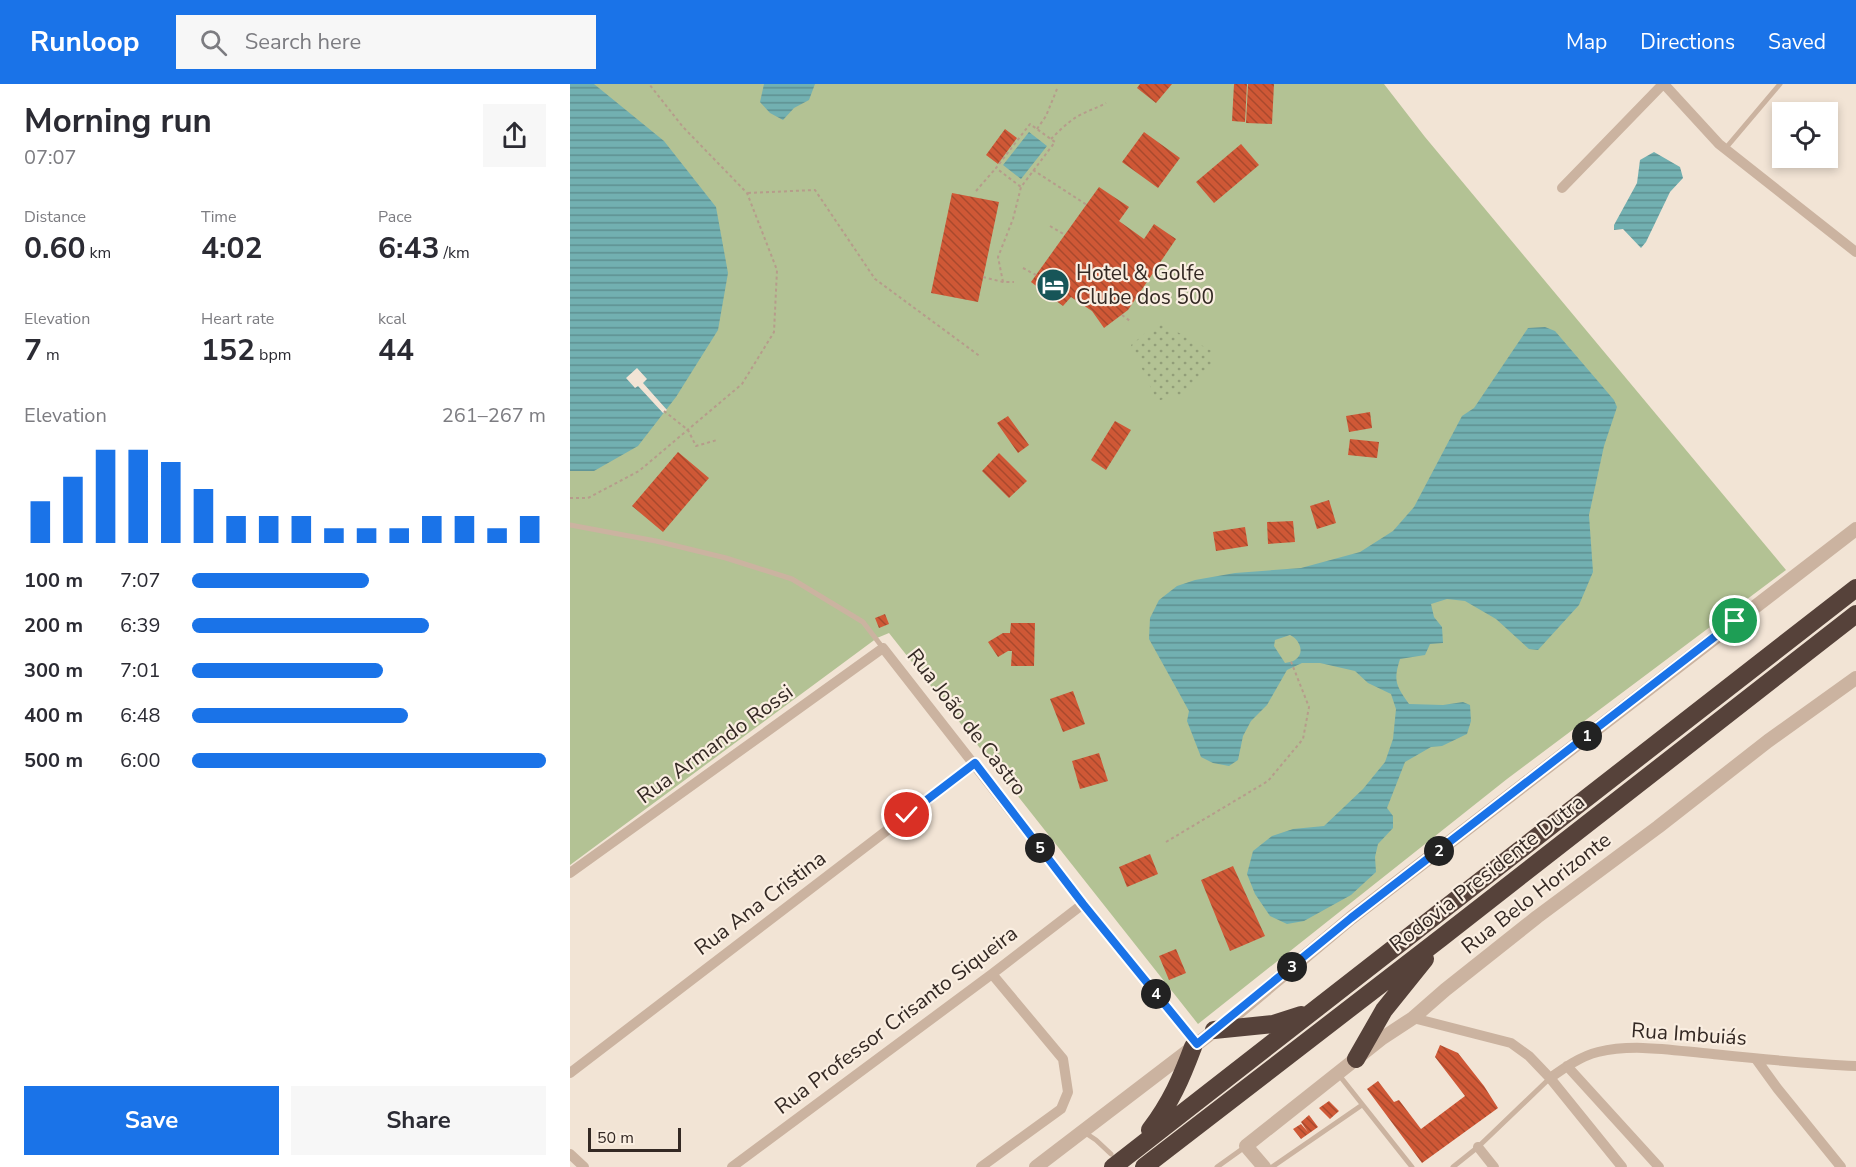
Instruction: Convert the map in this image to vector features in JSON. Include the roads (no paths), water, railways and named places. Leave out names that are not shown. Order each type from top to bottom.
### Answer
[{"type":"highway","name":"Rodovia Presidente Dutra","points":[[1112,1161],[1138,1147],[1856,588]]},
{"type":"highway","name":"Rodovia Presidente Dutra","points":[[1144,1167],[1856,614]]},
{"type":"highway","points":[[1356,1059],[1384,1010],[1441,938]]},
{"type":"highway","points":[[1214,1030],[1273,1024],[1314,1011]]},
{"type":"highway","points":[[1138,1147],[1179,1086],[1195,1046]]},
{"type":"street","points":[[1562,188],[1663,84],[1725,149],[1856,252]]},
{"type":"street","points":[[1036,1167],[1195,1046],[1351,918],[1856,528]]},
{"type":"street","name":"Rua João de Castro","points":[[883,648],[1195,1046]]},
{"type":"street","name":"Rua Armando Rossi","points":[[570,873],[883,648]]},
{"type":"street","name":"Rua Belo Horizonte","points":[[1246,1146],[1381,1039],[1413,1018],[1537,917],[1768,741],[1856,678]]},
{"type":"street","name":"Rua Ana Cristina","points":[[570,1073],[975,763]]},
{"type":"street","name":"Rua Professor Crisanto Siqueira","points":[[732,1167],[1083,904]]},
{"type":"street","points":[[981,1167],[1061,1110],[1068,1092],[1063,1059],[992,974]]},
{"type":"street","points":[[1413,1018],[1511,1042],[1529,1056],[1550,1078],[1622,1167]]},
{"type":"street","name":"Rua Imbuiás","points":[[1550,1078],[1567,1066],[1596,1052],[1621,1048],[1655,1048],[1811,1064],[1856,1066]]},
{"type":"street","points":[[1756,1059],[1841,1167]]},
{"type":"street","points":[[1567,1066],[1659,1167]]},
{"type":"street","points":[[1246,1146],[1264,1167]]},
{"type":"street","points":[[1478,1148],[1494,1167]]},
{"type":"street","points":[[570,1154],[584,1167]]},
{"type":"lane","points":[[1725,149],[1779,84]]},
{"type":"lane","name":"Rua João de Castro","points":[[570,525],[656,541],[726,558],[792,579],[863,622],[883,648]]},
{"type":"lane","points":[[1338,1074],[1412,1167]]},
{"type":"lane","name":"Rua Imbuiás","points":[[1453,1167],[1478,1148],[1550,1078]]},
{"type":"lane","points":[[1272,1167],[1362,1104]]},
{"type":"lane","points":[[1083,1132],[1096,1140],[1112,1161]]},
{"type":"lane","points":[[1216,1167],[1246,1146]]},
{"type":"water","points":[[570,84],[594,84],[664,141],[716,207],[728,273],[718,330],[676,397],[638,446],[594,471],[570,471]]},
{"type":"water","points":[[764,84],[815,84],[809,100],[794,108],[783,120],[770,113],[760,102]]},
{"type":"water","points":[[1029,132],[1047,146],[1021,179],[1003,165]]},
{"type":"water","points":[[1654,152],[1680,167],[1683,178],[1670,192],[1641,248],[1623,229],[1614,230],[1614,225],[1637,183],[1640,160]]},
{"type":"water","points":[[1545,327],[1555,331],[1614,400],[1617,407],[1604,446],[1589,515],[1593,572],[1579,605],[1538,650],[1529,649],[1496,619],[1465,601],[1447,599],[1431,604],[1434,617],[1442,627],[1443,643],[1430,644],[1425,655],[1400,659],[1397,683],[1409,704],[1443,705],[1463,702],[1470,705],[1471,721],[1467,734],[1442,746],[1431,747],[1405,762],[1387,808],[1393,816],[1393,828],[1378,844],[1375,857],[1376,872],[1351,895],[1304,921],[1287,924],[1270,916],[1255,894],[1247,874],[1253,851],[1272,836],[1293,829],[1324,826],[1363,789],[1385,762],[1393,739],[1396,709],[1391,694],[1368,683],[1355,671],[1320,663],[1302,663],[1287,670],[1267,705],[1251,721],[1243,736],[1238,760],[1229,766],[1213,763],[1201,757],[1187,721],[1189,711],[1149,639],[1150,618],[1159,600],[1177,586],[1195,580],[1235,573],[1301,568],[1360,552],[1393,531],[1414,507],[1462,416],[1474,408],[1528,328]],"holes":[[[1290,635],[1300,646],[1300,654],[1295,660],[1285,663],[1274,646],[1275,640]]]},
{"type":"place","name":"Hotel & Golfe Clube dos 500","points":[[1053,285]]}]
